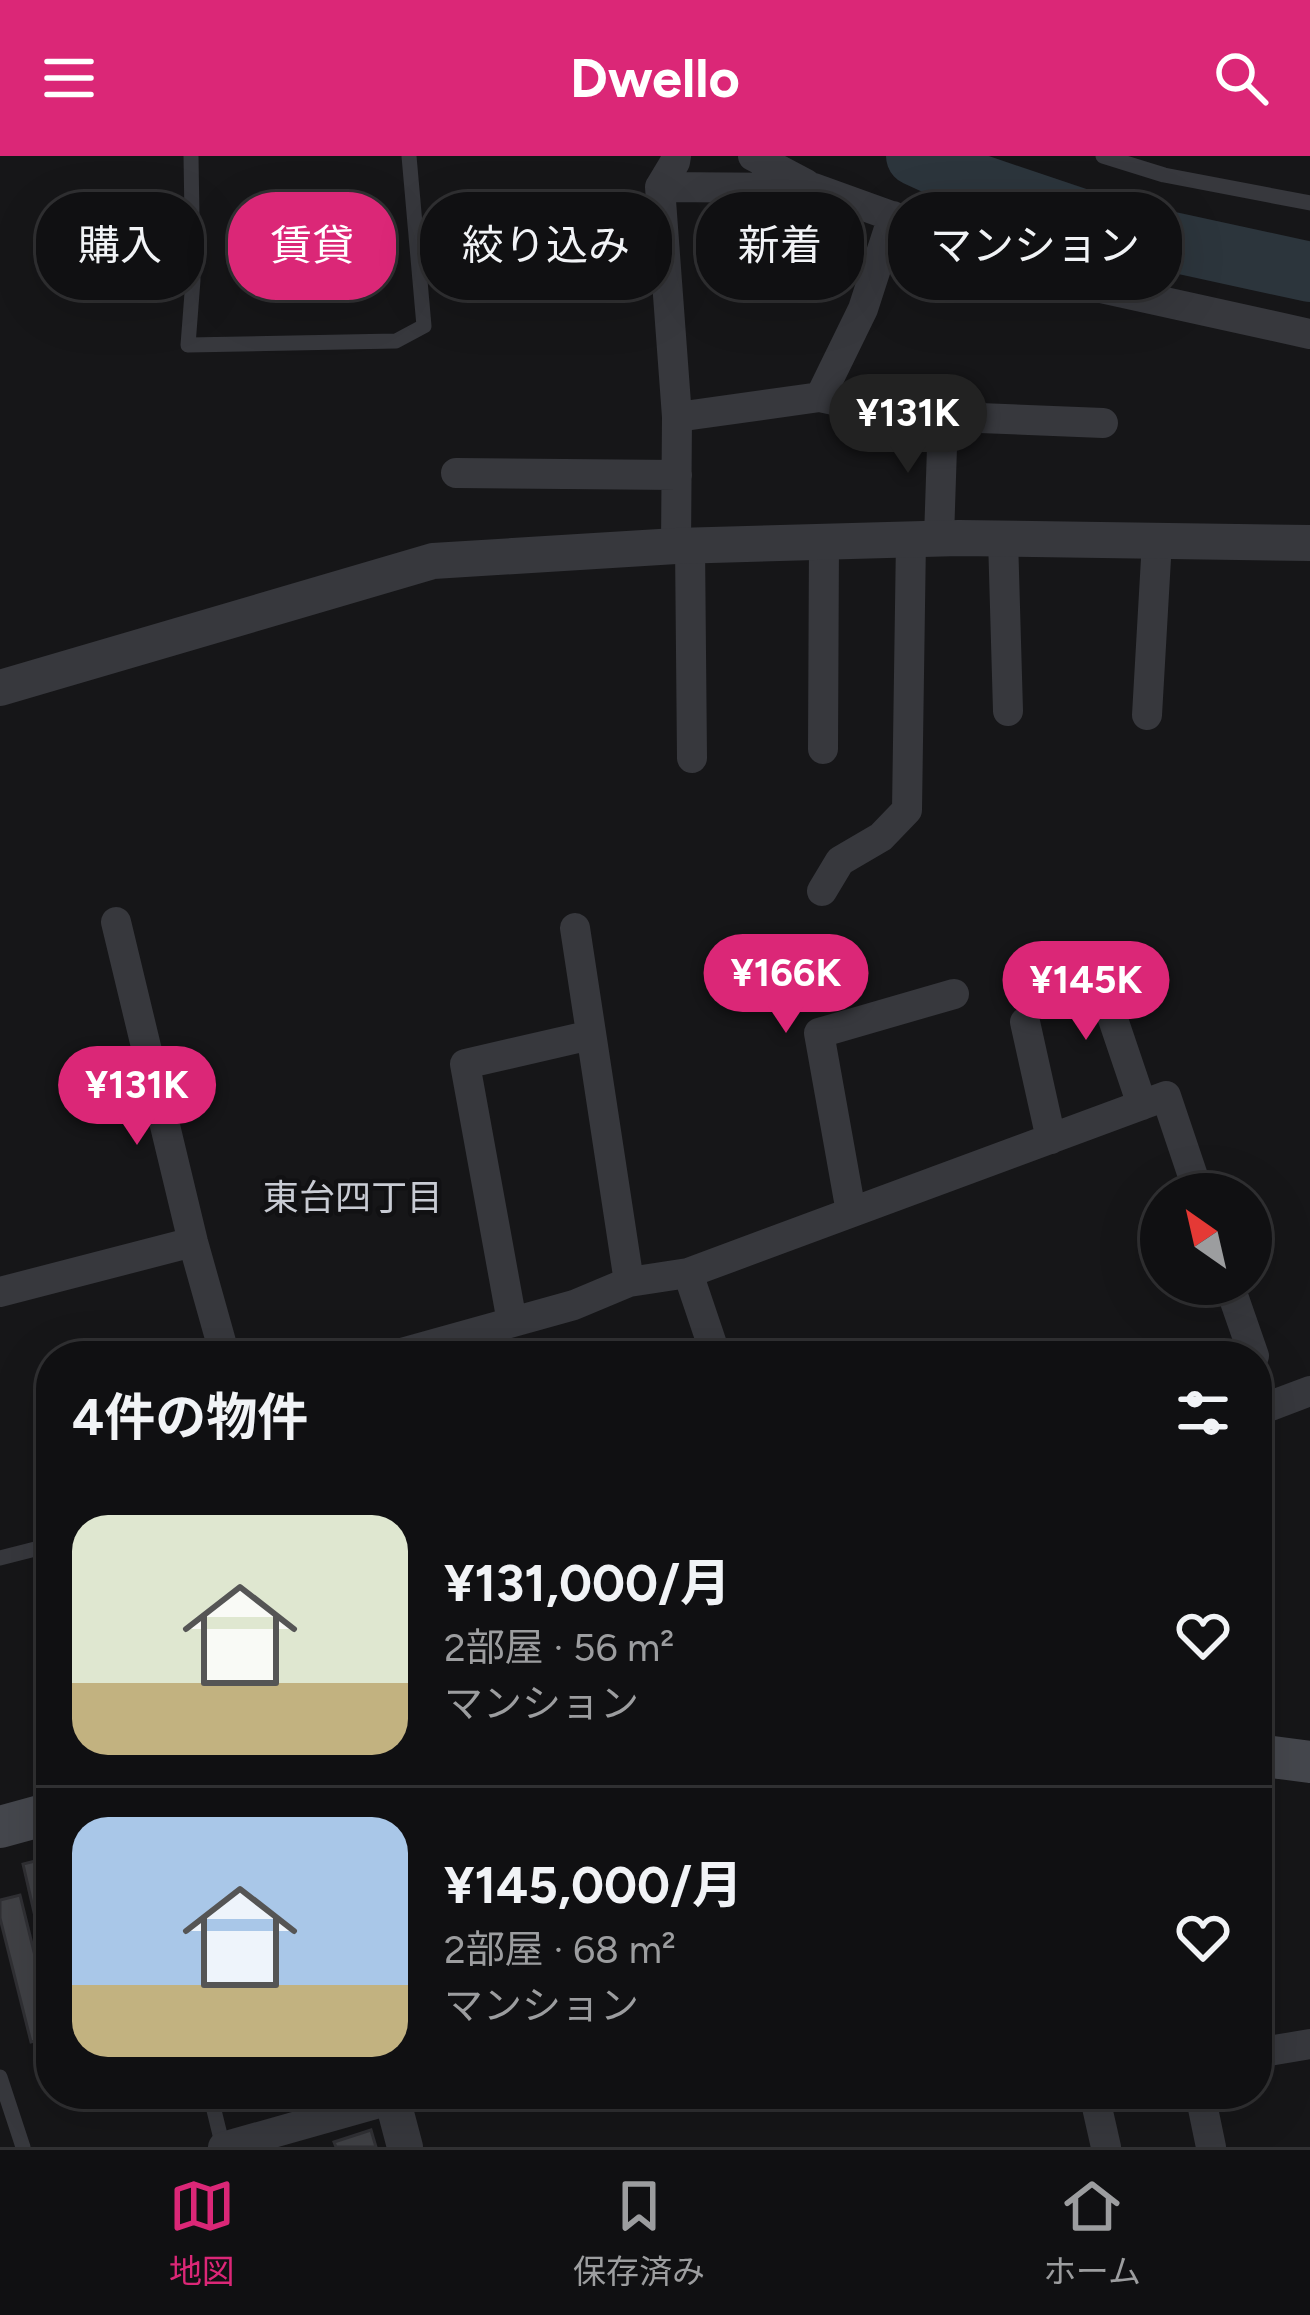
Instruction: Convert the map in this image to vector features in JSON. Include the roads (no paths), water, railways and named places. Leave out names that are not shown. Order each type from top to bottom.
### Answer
[{"type":"main road","points":[[1272,1758],[1310,1762]]},
{"type":"main road","points":[[0,1827],[36,1818]]},
{"type":"street","points":[[676,156],[660,188],[677,416],[692,758]]},
{"type":"street","points":[[753,156],[814,188],[888,215]]},
{"type":"street","points":[[660,188],[814,188]]},
{"type":"street","points":[[820,397],[862,309],[888,232]]},
{"type":"street","points":[[1156,300],[1310,334]]},
{"type":"street","points":[[677,416],[820,397],[903,415],[1103,424]]},
{"type":"street","points":[[822,891],[840,860],[881,837],[907,810],[925,539],[943,417]]},
{"type":"street","points":[[456,473],[677,475]]},
{"type":"street","points":[[1003,538],[1008,711]]},
{"type":"street","points":[[0,688],[434,561],[683,546],[925,539],[1310,543]]},
{"type":"street","points":[[1148,715],[1157,541]]},
{"type":"street","points":[[823,749],[824,542]]},
{"type":"street","points":[[116,922],[221,1341]]},
{"type":"street","points":[[575,928],[628,1282]]},
{"type":"street","points":[[1093,960],[1142,1106]]},
{"type":"street","points":[[851,1212],[819,1033],[954,994]]},
{"type":"street","points":[[1025,1022],[1051,1139]]},
{"type":"street","points":[[512,1322],[465,1064],[591,1035]]},
{"type":"street","points":[[444,1341],[574,1305],[628,1282],[688,1273],[1166,1096],[1192,1173]]},
{"type":"street","points":[[0,1292],[194,1242]]},
{"type":"street","points":[[688,1273],[711,1341]]},
{"type":"street","points":[[1236,1305],[1249,1341]]},
{"type":"street","points":[[1272,1405],[1310,1391]]},
{"type":"street","points":[[1272,2050],[1310,2044]]},
{"type":"street","points":[[223,2147],[349,2109]]},
{"type":"street","points":[[395,2109],[405,2147]]},
{"type":"street","points":[[1097,2109],[1106,2147]]},
{"type":"street","points":[[1203,2109],[1210,2147]]},
{"type":"lane","points":[[191,156],[194,280],[188,345],[396,341],[424,326],[409,156]]},
{"type":"lane","points":[[1102,156],[1164,175],[1310,202]]},
{"type":"lane","points":[[0,1558],[36,1549]]},
{"type":"lane","points":[[0,2077],[23,2147]]},
{"type":"lane","points":[[213,2109],[223,2147]]},
{"type":"waterway","points":[[916,156],[975,183],[1108,228],[1310,272]]},
{"type":"district","name":"東台四丁目","points":[[353,1197]]}]
